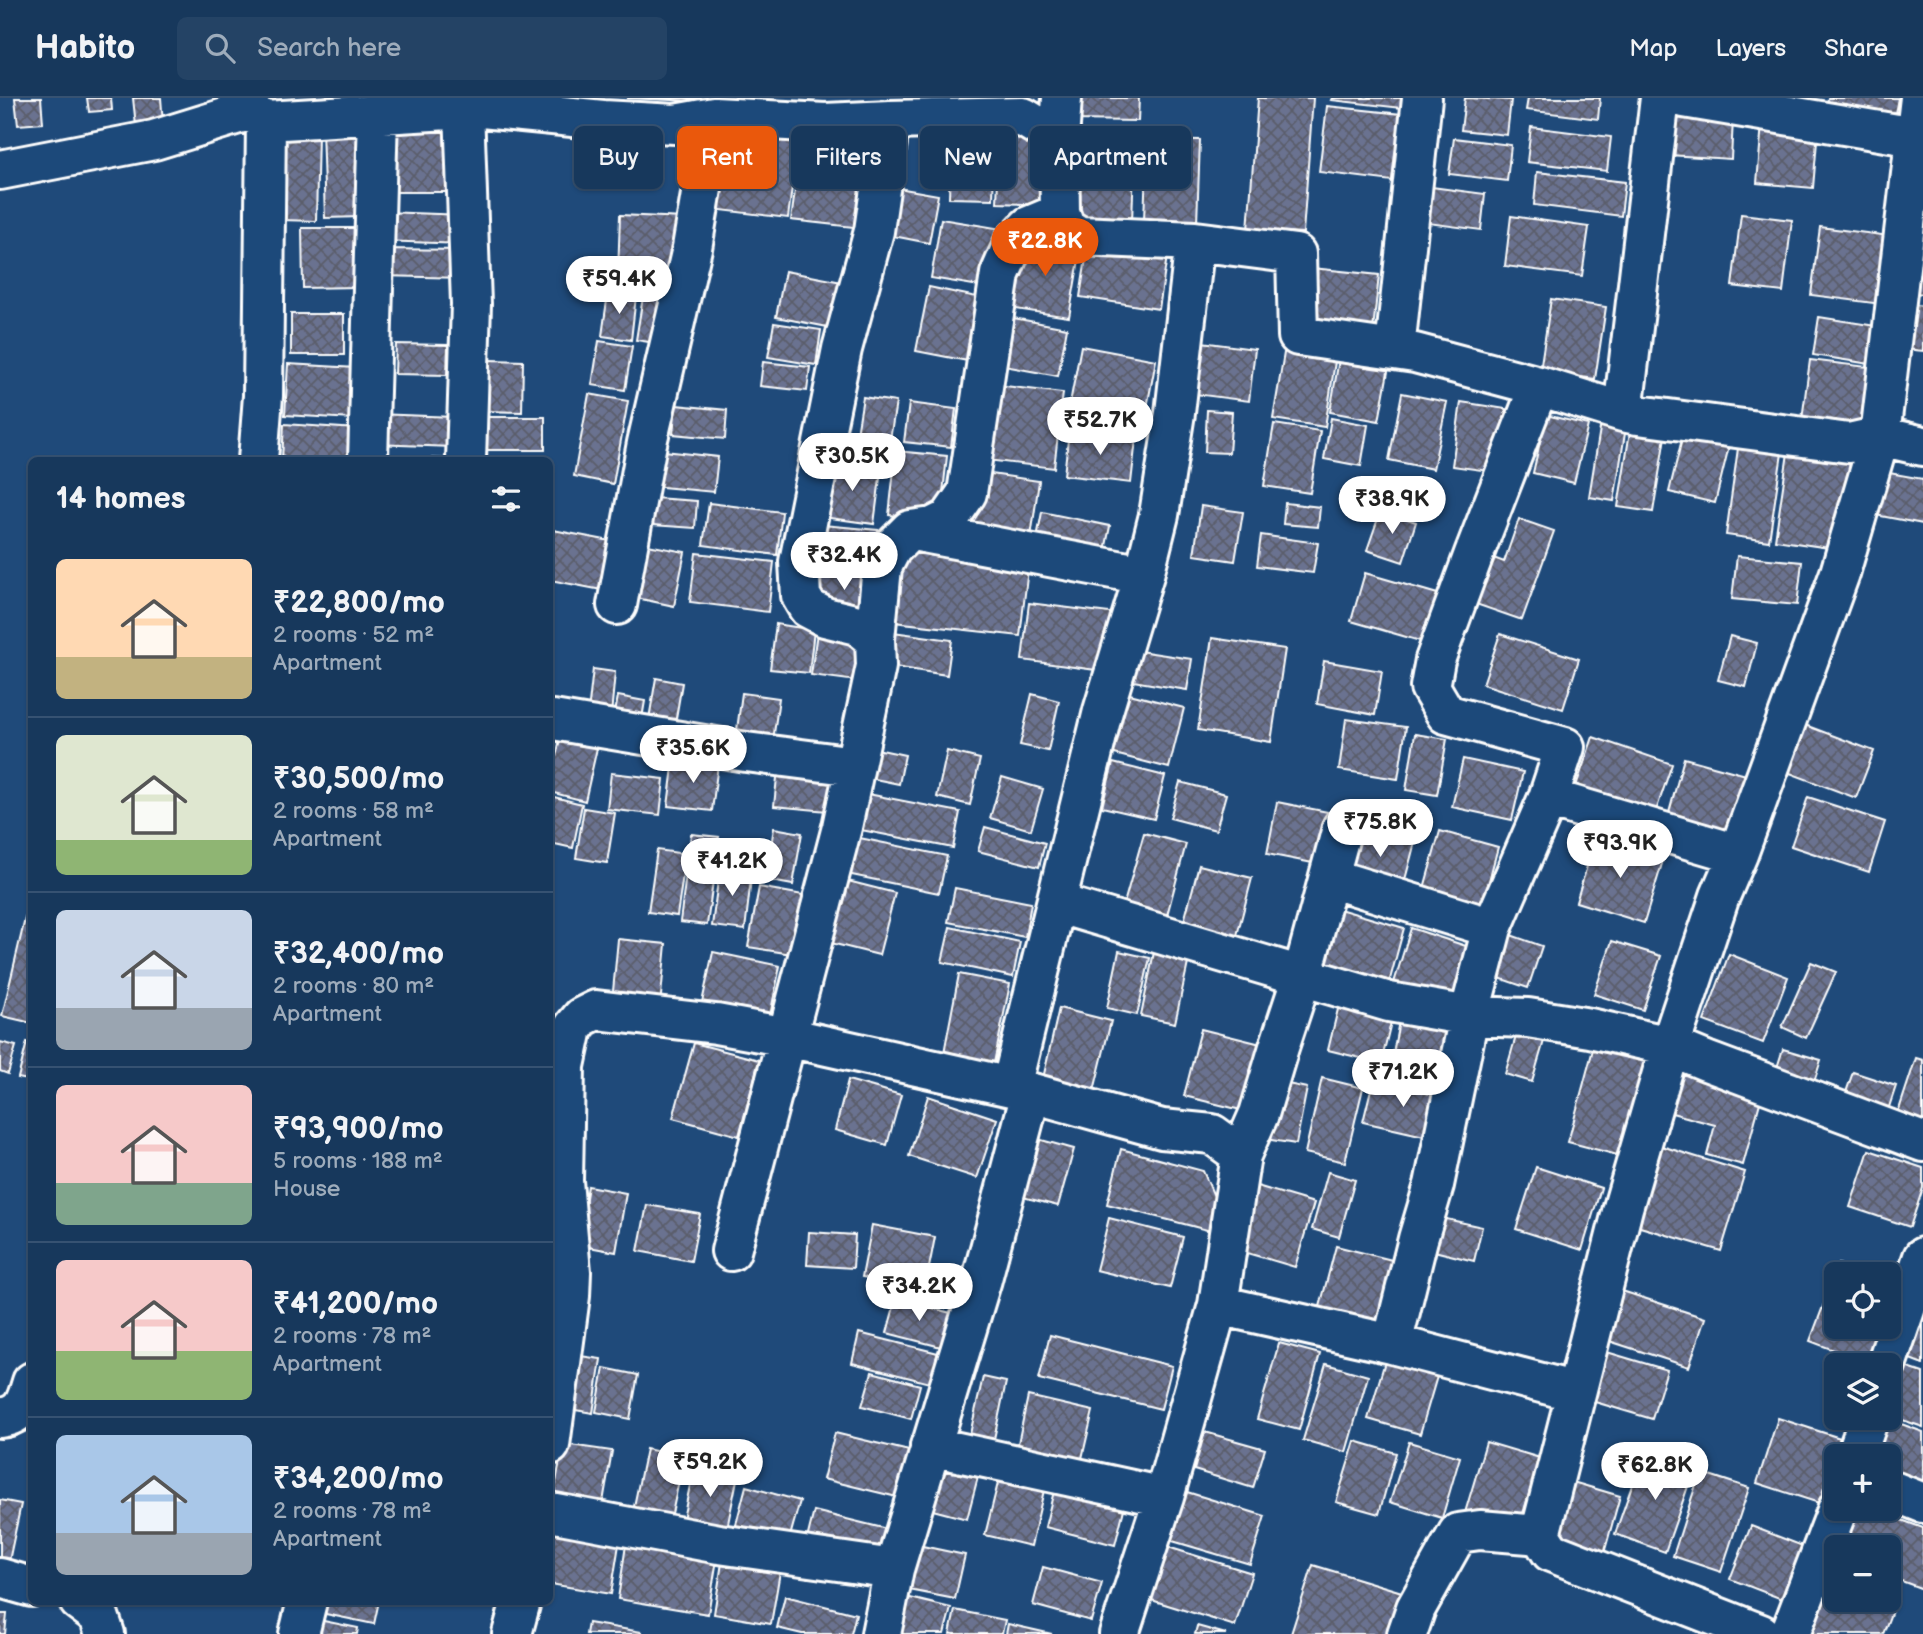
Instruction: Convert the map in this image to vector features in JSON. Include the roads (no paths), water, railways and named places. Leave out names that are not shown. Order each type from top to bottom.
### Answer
[{"type":"street","points":[[1060,126],[1062,98]]},
{"type":"street","points":[[1395,349],[1422,98]]},
{"type":"street","points":[[1623,412],[1660,98]]},
{"type":"street","points":[[1684,98],[1915,136]]},
{"type":"street","points":[[1761,1634],[1551,1552],[1540,1535],[1623,1208],[1670,1046],[1720,896],[1840,573],[1880,436],[1920,98]]},
{"type":"street","points":[[0,170],[153,141],[250,110],[378,115],[482,108],[606,109],[675,124],[714,117],[825,123],[912,112],[1023,117],[1038,126]]},
{"type":"street","points":[[464,109],[471,304],[466,457]]},
{"type":"street","points":[[250,110],[264,396],[258,457]]},
{"type":"street","points":[[875,639],[858,625],[825,617],[808,608],[801,596],[799,562],[842,349],[874,231],[912,112]]},
{"type":"street","points":[[368,457],[378,115]]},
{"type":"street","points":[[617,605],[647,443],[692,248],[714,117]]},
{"type":"street","points":[[1060,189],[1060,212],[1065,227],[1079,236],[1195,241],[1296,254],[1298,336],[1395,349],[1539,386],[1623,412],[1849,443],[1880,436],[1923,446]]},
{"type":"street","points":[[731,1251],[842,827],[876,666],[875,639],[883,567],[892,548],[911,530],[933,527],[949,519],[967,493],[1000,274],[1014,242],[1029,226],[1060,212]]},
{"type":"street","points":[[881,1634],[894,1569],[982,1279],[1056,903],[1103,711],[1159,515],[1175,413],[1195,241]]},
{"type":"street","points":[[1392,1344],[1434,1185],[1469,1016],[1492,928],[1548,798],[1565,747],[1446,714],[1430,687],[1440,649],[1539,386]]},
{"type":"street","points":[[911,530],[1144,575]]},
{"type":"street","points":[[553,720],[746,752],[855,766]]},
{"type":"street","points":[[1548,798],[1738,853]]},
{"type":"street","points":[[1119,1634],[1164,1497],[1218,1305],[1241,1155],[1259,1114],[1302,977],[1342,828]]},
{"type":"street","points":[[1330,878],[1492,928]]},
{"type":"street","points":[[1056,903],[1389,1002],[1469,1016],[1528,1018],[1590,1028],[1670,1046],[1923,1142]]},
{"type":"street","points":[[553,1400],[556,1356],[571,1272],[563,1181],[565,1066],[573,1028],[582,1017],[596,1010],[716,1024],[786,1037],[1021,1090],[1162,1129],[1212,1135],[1241,1155]]},
{"type":"street","points":[[1890,1353],[1920,1274]]},
{"type":"street","points":[[1218,1305],[1392,1344],[1576,1392]]},
{"type":"street","points":[[0,1418],[11,1417],[24,1406],[28,1394]]},
{"type":"street","points":[[930,1446],[1164,1497]]},
{"type":"street","points":[[1901,1494],[1923,1503]]},
{"type":"street","points":[[553,1513],[719,1544],[894,1569]]},
{"type":"street","points":[[1790,1634],[1833,1521]]},
{"type":"street","points":[[1407,1634],[1416,1608],[1458,1533],[1480,1530],[1540,1535]]},
{"type":"street","points":[[0,1578],[28,1586]]},
{"type":"street","points":[[84,1605],[99,1616],[105,1634]]},
{"type":"street","points":[[299,1634],[306,1605]]},
{"type":"street","points":[[512,1634],[520,1605]]}]
